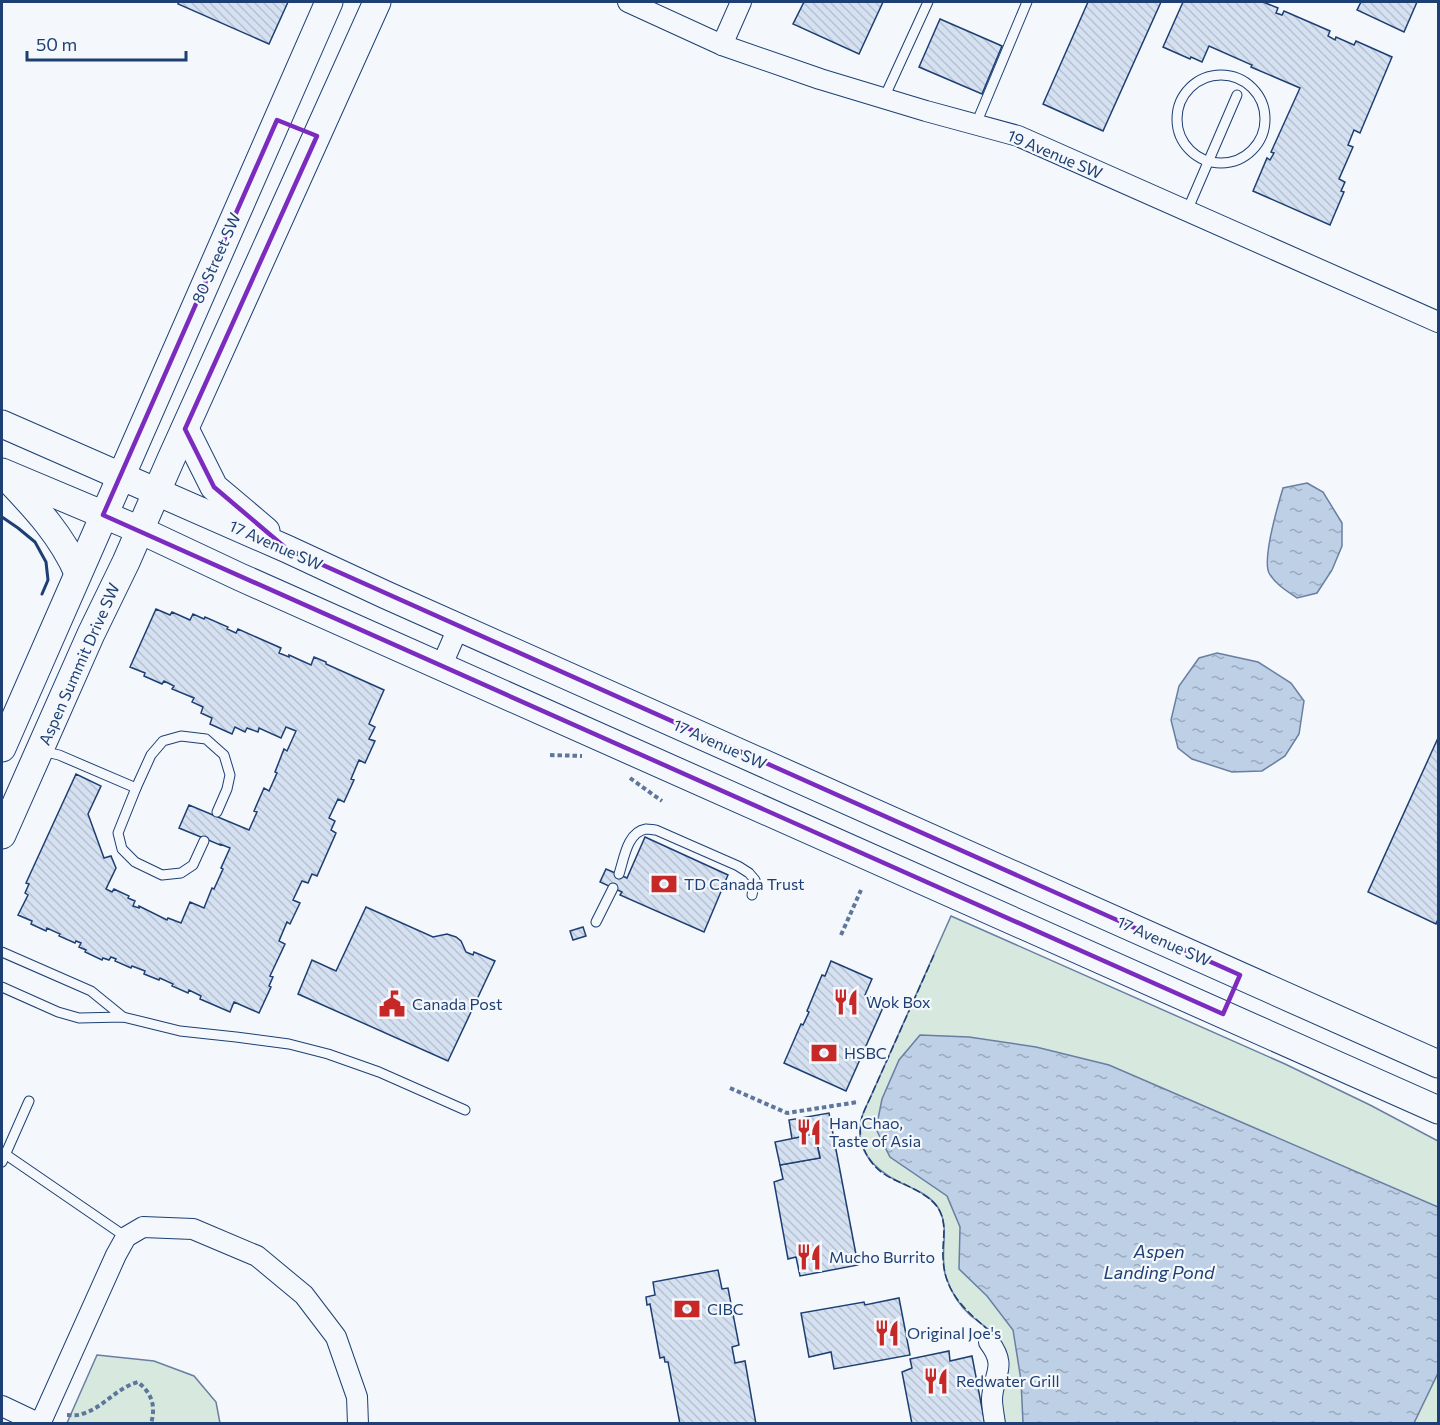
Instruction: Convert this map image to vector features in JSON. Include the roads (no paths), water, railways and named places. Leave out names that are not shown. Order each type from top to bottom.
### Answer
[{"type":"main road","name":"80 Street SW","points":[[103,515],[329,2]]},
{"type":"main road","points":[[157,493],[377,2]]},
{"type":"main road","points":[[277,120],[317,136]]},
{"type":"main road","name":"17 Avenue SW","points":[[2,424],[287,549],[458,628],[1438,1064]]},
{"type":"main road","points":[[185,429],[214,487],[287,549]]},
{"type":"main road","points":[[2,472],[140,531],[1438,1110]]},
{"type":"main road","points":[[2,472],[40,512],[71,557],[78,573]]},
{"type":"main road","name":"Aspen Summit Drive SW","points":[[2,835],[91,634],[157,493]]},
{"type":"main road","points":[[2,748],[103,515]]},
{"type":"main road","points":[[929,883],[945,844]]},
{"type":"main road","points":[[1223,1014],[1240,975]]},
{"type":"street","name":"19 Avenue SW","points":[[628,2],[722,45],[884,98],[1018,136],[1438,322]]},
{"type":"street","points":[[722,45],[741,2]]},
{"type":"street","points":[[441,667],[458,628]]},
{"type":"street","points":[[2,1406],[40,1424],[116,1256],[126,1238],[143,1227],[194,1230],[257,1256],[304,1295],[336,1337],[357,1397],[358,1424]]},
{"type":"street","points":[[989,1342],[999,1363],[992,1400],[995,1424]]},
{"type":"lane","points":[[884,98],[928,2]]},
{"type":"lane","points":[[976,124],[1027,2]]},
{"type":"lane","points":[[1224,75],[1237,78],[1250,86],[1260,97],[1264,111],[1264,126],[1260,140],[1250,152],[1237,159],[1223,163],[1208,160],[1195,154],[1185,144],[1179,132],[1177,118],[1180,104],[1186,91],[1197,82],[1210,76],[1224,75]]},
{"type":"lane","points":[[1187,211],[1237,95]]},
{"type":"lane","points":[[204,841],[193,865],[181,873],[162,875],[135,862],[123,849],[118,832],[152,755],[164,741],[181,736],[206,739],[224,754],[230,775],[227,789],[217,812]]},
{"type":"lane","points":[[40,750],[59,755],[136,788]]},
{"type":"lane","points":[[620,874],[628,846],[636,834],[645,829],[656,830],[749,873],[755,880],[752,895]]},
{"type":"lane","points":[[596,922],[613,888]]},
{"type":"lane","points":[[2,952],[91,991],[123,1017]]},
{"type":"lane","points":[[2,987],[58,1012],[79,1018],[123,1017],[180,1031],[289,1044],[328,1054],[379,1072],[465,1110]]},
{"type":"lane","points":[[29,1101],[3,1158],[126,1238]]},
{"type":"water","points":[[1307,483],[1323,492],[1342,523],[1342,546],[1332,570],[1317,593],[1297,598],[1272,577],[1267,566],[1272,531],[1283,488]]},
{"type":"water","points":[[1217,653],[1258,662],[1291,683],[1304,701],[1299,734],[1285,756],[1262,771],[1232,772],[1192,759],[1178,748],[1171,720],[1179,686],[1199,658]]},
{"type":"water","name":"Aspen Landing Pond","points":[[920,1035],[969,1037],[1036,1047],[1109,1065],[1438,1207],[1438,1373],[1414,1423],[1023,1423],[1021,1380],[1013,1330],[987,1296],[959,1269],[960,1227],[947,1196],[890,1157],[876,1129],[882,1099],[899,1060]]},
{"type":"place","name":"TD Canada Trust","points":[[664,884]]},
{"type":"place","name":"Wok Box","points":[[846,1002]]},
{"type":"place","name":"Canada Post","points":[[392,1004]]},
{"type":"place","name":"HSBC","points":[[824,1053]]},
{"type":"place","name":"Han Chao, Taste of Asia","points":[[809,1132]]},
{"type":"place","name":"Mucho Burrito","points":[[809,1257]]},
{"type":"place","name":"CIBC","points":[[687,1309]]},
{"type":"place","name":"Original Joe's","points":[[887,1333]]},
{"type":"place","name":"Redwater Grill","points":[[936,1381]]}]
